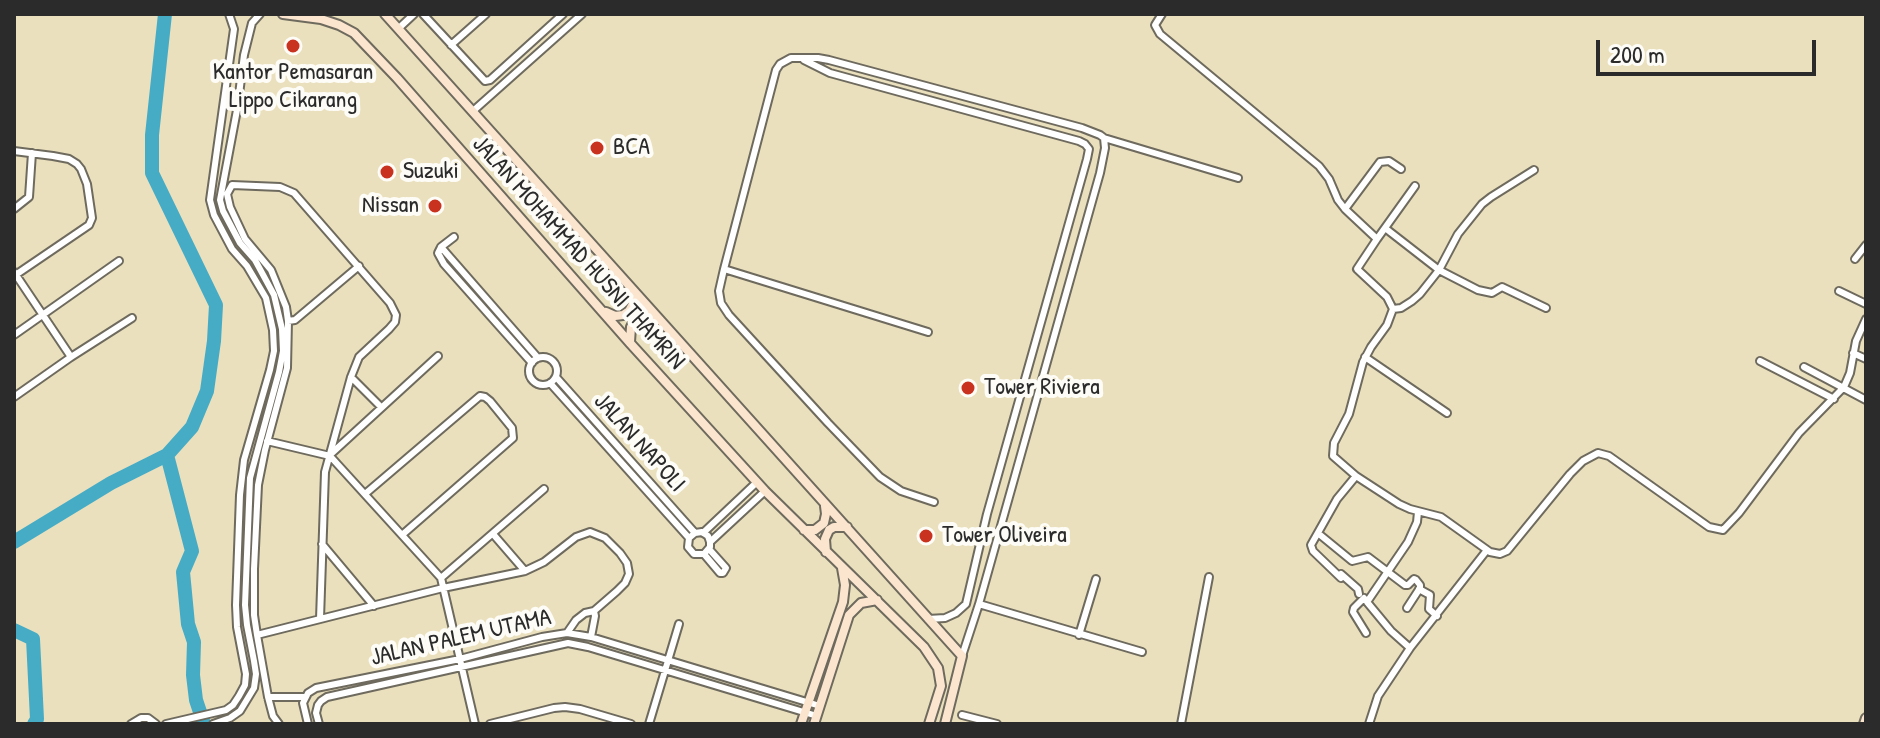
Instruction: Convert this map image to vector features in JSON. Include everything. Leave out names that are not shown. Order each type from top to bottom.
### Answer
[{"type":"street","points":[[166,724],[226,710],[233,705],[245,685],[246,674],[236,605],[240,495],[244,460],[274,351],[266,298],[247,266],[232,249],[214,215],[210,200],[234,29],[229,14]]},
{"type":"street","points":[[244,55],[252,23],[260,14]]},
{"type":"street","name":"JALAN MOHAMMAD HUSNI THAMRIN","points":[[283,14],[321,19],[354,33],[765,491],[924,647],[938,668],[941,686],[929,724]]},
{"type":"street","points":[[399,28],[414,14]]},
{"type":"street","points":[[423,14],[485,81],[563,14]]},
{"type":"street","points":[[451,45],[486,14]]},
{"type":"street","points":[[473,111],[582,14]]},
{"type":"street","points":[[1162,14],[1155,25],[1160,34],[1319,166],[1345,209],[1377,239]]},
{"type":"street","name":"JALAN MOHAMMAD HUSNI THAMRIN","points":[[390,16],[962,656]]},
{"type":"street","points":[[215,724],[240,711],[254,688],[256,674],[245,605],[250,487],[253,462],[283,351],[281,320],[274,295],[255,260],[240,243],[220,200],[237,110],[246,34],[239,28],[234,29]]},
{"type":"street","points":[[801,58],[830,73],[1079,141],[1088,147],[987,514],[966,604],[945,618],[928,619]]},
{"type":"street","points":[[934,502],[901,491],[880,477],[722,306],[719,295],[724,269],[776,70],[785,60],[829,60],[1082,128],[1104,138],[1238,178]]},
{"type":"street","points":[[945,724],[1100,173],[1104,138]]},
{"type":"street","points":[[14,151],[69,159],[81,169],[87,184],[92,218],[89,225],[15,274],[71,357]]},
{"type":"street","points":[[16,207],[30,194],[32,153]]},
{"type":"street","points":[[1345,209],[1380,162],[1389,161],[1401,169]]},
{"type":"street","points":[[1393,309],[1412,301],[1439,270],[1458,234],[1482,204],[1534,170]]},
{"type":"street","points":[[279,724],[273,716],[268,697],[254,615],[260,468],[287,368],[288,321],[286,307],[271,270],[245,239],[230,207],[227,194],[232,185],[287,189],[294,193],[390,303],[396,315],[389,329],[359,357],[325,472],[320,619]]},
{"type":"street","points":[[1415,186],[1357,269],[1387,297],[1393,309],[1387,325],[1365,357],[1349,414],[1332,451],[1334,458],[1356,476],[1399,504],[1441,517],[1487,550],[1498,554],[1507,551],[1570,474],[1583,461],[1598,453],[1609,456],[1709,527],[1723,530],[1799,433],[1844,387],[1866,319]]},
{"type":"street","points":[[1385,228],[1439,270],[1478,290],[1492,293],[1502,287],[1546,308]]},
{"type":"street","name":"JALAN NAPOLI","points":[[454,237],[438,253],[444,264],[535,361]]},
{"type":"street","points":[[1855,259],[1866,245]]},
{"type":"street","points":[[14,335],[119,261]]},
{"type":"street","points":[[288,321],[295,320],[359,266]]},
{"type":"street","points":[[724,269],[928,332]]},
{"type":"street","points":[[604,312],[615,316],[629,311],[633,304],[631,287]]},
{"type":"street","points":[[1839,291],[1866,304]]},
{"type":"street","points":[[630,343],[634,321],[647,315],[657,317]]},
{"type":"street","points":[[14,397],[132,318]]},
{"type":"street","points":[[1853,353],[1866,359]]},
{"type":"street","points":[[330,456],[438,356]]},
{"type":"street","name":"JALAN NAPOLI","points":[[546,357],[553,361],[557,367],[553,380],[542,384],[533,379],[530,371],[535,361],[546,357]]},
{"type":"street","points":[[1365,357],[1447,413]]},
{"type":"street","points":[[1760,361],[1834,399]]},
{"type":"street","points":[[1804,367],[1866,400]]},
{"type":"street","points":[[1029,368],[1043,373]]},
{"type":"street","points":[[351,377],[381,407]]},
{"type":"street","name":"JALAN NAPOLI","points":[[553,380],[696,534],[708,536],[708,548],[696,554],[688,545],[696,534]]},
{"type":"street","points":[[365,494],[480,396],[490,401],[512,428],[513,438],[402,535]]},
{"type":"street","points":[[267,441],[330,456],[441,578],[475,724]]},
{"type":"street","points":[[325,472],[343,471]]},
{"type":"street","points":[[1356,476],[1337,499],[1312,544],[1313,551],[1340,577],[1342,574],[1358,589],[1391,631],[1410,648]]},
{"type":"street","points":[[696,534],[757,482]]},
{"type":"street","points":[[441,578],[544,489]]},
{"type":"street","points":[[708,548],[765,491]]},
{"type":"street","points":[[804,530],[815,530],[824,523],[825,505]]},
{"type":"street","points":[[1366,633],[1353,609],[1361,596],[1388,571],[1408,542],[1418,512]]},
{"type":"street","points":[[826,552],[825,539],[829,530],[847,527]]},
{"type":"street","points":[[257,635],[443,588],[525,571],[590,532],[605,538],[620,553],[627,563],[629,574],[625,583],[594,611],[576,620],[567,633]]},
{"type":"street","points":[[493,534],[525,571]]},
{"type":"street","points":[[1319,534],[1350,560],[1367,557],[1406,585],[1415,580],[1420,585],[1419,589],[1407,608]]},
{"type":"street","points":[[322,544],[374,606]]},
{"type":"street","points":[[1369,724],[1378,696],[1410,648],[1487,550]]},
{"type":"street","points":[[801,724],[804,702],[843,602],[845,585],[842,567]]},
{"type":"street","points":[[1181,724],[1209,577]]},
{"type":"street","points":[[1079,635],[1096,579]]},
{"type":"street","points":[[1419,589],[1430,595],[1429,609],[1437,616]]},
{"type":"street","points":[[816,720],[849,615],[861,603],[877,600]]},
{"type":"street","points":[[979,604],[1142,652]]},
{"type":"street","points":[[591,637],[594,611]]},
{"type":"street","points":[[649,724],[679,624]]},
{"type":"street","name":"JALAN PALEM UTAMA","points":[[319,724],[316,713],[321,701],[327,697],[461,663],[550,635],[567,633],[591,637],[820,706]]},
{"type":"street","name":"JALAN PALEM UTAMA","points":[[268,697],[306,695],[316,688],[568,643],[801,712],[816,720]]},
{"type":"street","points":[[306,695],[303,703],[308,724]]},
{"type":"street","points":[[490,724],[565,707],[631,724]]},
{"type":"street","points":[[962,715],[997,724]]},
{"type":"street","points":[[131,724],[141,718],[148,718],[156,724]]},
{"type":"street","points":[[1864,724],[1866,718]]},
{"type":"waterway","points":[[14,542],[111,483],[167,455],[192,427],[207,391],[216,305],[152,173],[152,135],[165,14]]},
{"type":"waterway","points":[[167,455],[192,551],[183,572],[188,624],[194,642],[196,700],[204,724]]},
{"type":"waterway","points":[[14,630],[33,639],[37,719],[34,724]]},
{"type":"place","name":"Kantor Pemasaran Lippo Cikarang","points":[[293,46]]},
{"type":"place","name":"BCA","points":[[597,148]]},
{"type":"place","name":"Suzuki","points":[[387,172]]},
{"type":"place","name":"Nissan","points":[[435,206]]},
{"type":"place","name":"Tower Riviera","points":[[968,388]]},
{"type":"place","name":"Tower Oliveira","points":[[926,536]]}]
